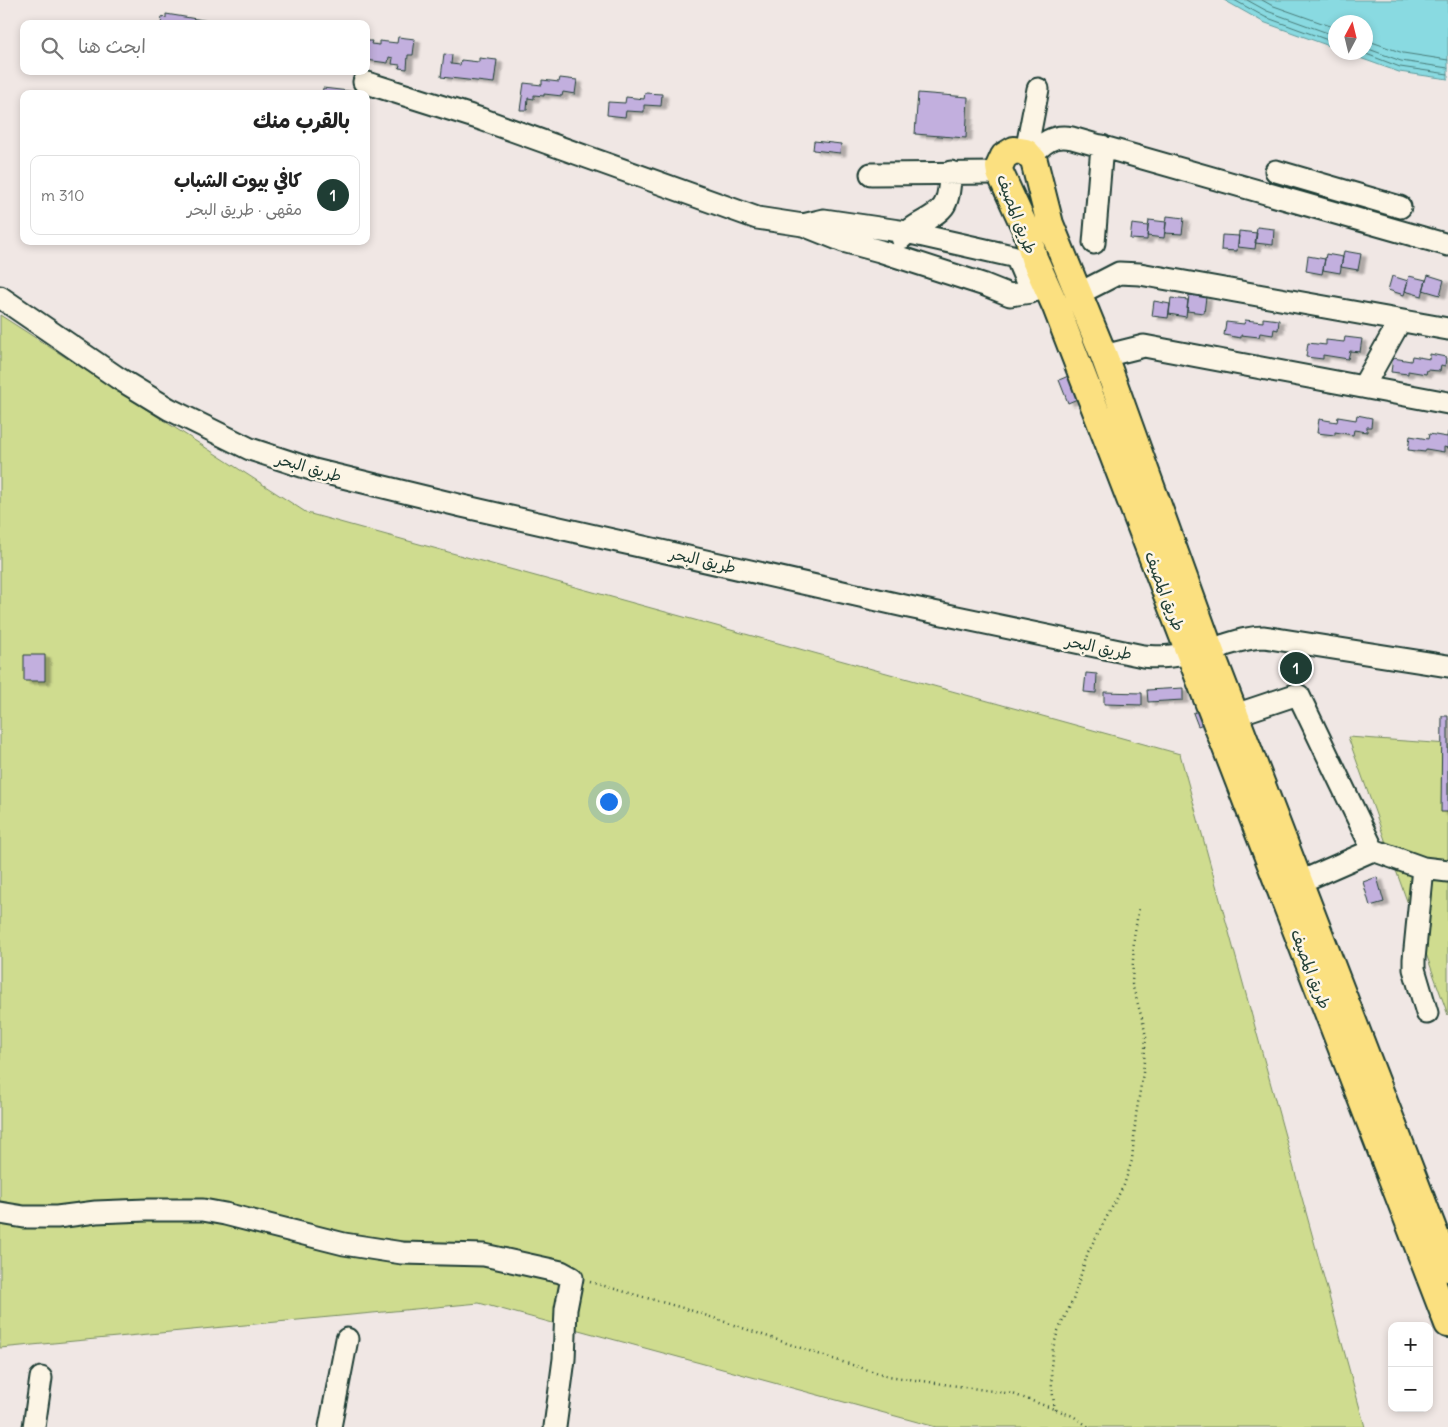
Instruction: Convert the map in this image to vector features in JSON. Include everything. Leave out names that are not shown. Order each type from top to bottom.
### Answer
[{"type":"main road","name":"طريق المصيف","points":[[1448,1268],[1235,715],[1200,652],[1034,258],[1038,228],[1034,161],[1028,154],[1014,150],[1004,156],[999,167],[1000,173],[1038,228],[1060,250],[1104,356],[1200,652],[1448,1324]]},
{"type":"main road","points":[[1034,258],[1060,250]]},
{"type":"street","points":[[364,82],[481,119],[757,218],[804,225],[843,241],[986,285],[1010,295],[1031,292],[1017,259],[906,232],[824,220],[804,225]]},
{"type":"street","points":[[1028,154],[1038,90]]},
{"type":"street","points":[[1028,154],[1059,136],[1072,138],[1448,245]]},
{"type":"street","points":[[1094,243],[1102,146]]},
{"type":"street","points":[[890,254],[906,232],[943,207],[947,199],[951,172]]},
{"type":"street","points":[[871,174],[1000,173]]},
{"type":"street","points":[[1284,198],[1284,173],[1392,205],[1377,224]]},
{"type":"street","points":[[1078,294],[1119,273],[1132,273],[1448,329]]},
{"type":"street","name":"طريق البحر","points":[[0,297],[118,378],[169,409],[250,449],[314,470],[462,506],[908,607],[1143,656],[1200,652],[1242,640],[1264,637],[1448,666]]},
{"type":"street","points":[[1363,387],[1400,321]]},
{"type":"street","points":[[1104,356],[1144,346],[1448,403]]},
{"type":"street","points":[[1235,715],[1295,695],[1299,696],[1373,850]]},
{"type":"street","points":[[1300,882],[1373,850],[1423,868],[1448,872]]},
{"type":"street","points":[[1423,868],[1414,969],[1427,1013]]},
{"type":"street","points":[[0,1213],[24,1217],[57,1217],[96,1212],[203,1210],[344,1244],[402,1253],[484,1255],[561,1272],[572,1278],[566,1309],[564,1359],[555,1427]]},
{"type":"street","points":[[330,1427],[347,1339]]},
{"type":"street","points":[[34,1427],[41,1378]]},
{"type":"path","points":[[1055,1410],[1051,1367],[1058,1331],[1073,1300],[1088,1252],[1124,1185],[1132,1160],[1146,1037],[1132,984],[1134,937],[1139,907]]},
{"type":"path","points":[[572,1278],[605,1285],[690,1310],[888,1376],[1013,1394],[1073,1416],[1090,1427]]},
{"type":"green space","points":[[0,315],[307,513],[1180,754],[1365,1427],[936,1427],[479,1303],[0,1348]]},
{"type":"green space","points":[[1348,737],[1448,744],[1448,1015]]},
{"type":"water","points":[[1224,0],[1448,0],[1448,79],[1399,72],[1366,60],[1373,60],[1373,15],[1328,15],[1328,45],[1263,22]]},
{"type":"building","points":[[166,14],[203,20],[162,20],[162,17],[166,18]]},
{"type":"building","points":[[398,37],[415,39],[413,55],[408,55],[407,69],[399,68],[400,65],[392,64],[393,58],[389,57],[388,63],[370,61],[370,41],[372,41],[371,44],[379,45],[379,41],[397,43]]},
{"type":"building","points":[[444,54],[452,55],[451,64],[460,65],[461,60],[479,62],[479,58],[497,60],[494,83],[441,77]]},
{"type":"building","points":[[560,78],[577,80],[575,94],[563,92],[562,96],[534,95],[534,99],[528,98],[527,110],[520,110],[524,83],[542,85],[542,80],[559,82]]},
{"type":"building","points":[[323,88],[340,90],[323,90]]},
{"type":"building","points":[[645,93],[662,94],[661,106],[644,105],[644,112],[626,111],[625,117],[607,115],[608,102],[625,103],[626,97],[644,99]]},
{"type":"building","points":[[918,93],[968,97],[966,138],[915,134]]},
{"type":"building","points":[[814,141],[841,144],[840,153],[813,150]]},
{"type":"building","points":[[1167,216],[1184,218],[1182,234],[1165,233]]},
{"type":"building","points":[[1149,220],[1166,222],[1164,238],[1147,236]]},
{"type":"building","points":[[1132,224],[1148,226],[1147,240],[1130,239]]},
{"type":"building","points":[[1257,227],[1274,229],[1273,245],[1255,243]]},
{"type":"building","points":[[1239,231],[1257,233],[1255,249],[1238,247]]},
{"type":"building","points":[[1222,235],[1239,236],[1237,251],[1221,250]]},
{"type":"building","points":[[1344,251],[1361,254],[1358,270],[1341,267]]},
{"type":"building","points":[[1326,254],[1343,257],[1340,273],[1323,270]]},
{"type":"building","points":[[1308,256],[1325,259],[1322,274],[1306,271]]},
{"type":"building","points":[[1428,275],[1444,280],[1440,295],[1423,290]]},
{"type":"building","points":[[1392,276],[1408,281],[1404,295],[1388,290]]},
{"type":"building","points":[[1409,276],[1426,280],[1422,296],[1405,291]]},
{"type":"building","points":[[1189,295],[1206,297],[1204,313],[1187,311]]},
{"type":"building","points":[[1171,298],[1188,300],[1186,317],[1169,314]]},
{"type":"building","points":[[1154,301],[1170,304],[1168,318],[1152,316]]},
{"type":"building","points":[[1263,318],[1279,320],[1278,330],[1274,329],[1273,335],[1260,333],[1259,337],[1241,335],[1241,338],[1224,335],[1226,322],[1244,324],[1245,320],[1263,322]]},
{"type":"building","points":[[1345,337],[1362,339],[1360,352],[1350,351],[1348,359],[1323,355],[1323,359],[1306,357],[1308,343],[1326,345],[1326,340],[1344,342]]},
{"type":"building","points":[[1430,354],[1446,357],[1445,366],[1441,365],[1440,371],[1427,370],[1426,374],[1408,371],[1408,374],[1391,372],[1393,358],[1411,361],[1412,356],[1430,359]]},
{"type":"building","points":[[1073,374],[1082,397],[1068,403],[1059,380]]},
{"type":"building","points":[[1357,415],[1372,418],[1371,427],[1367,427],[1367,432],[1354,430],[1353,435],[1335,432],[1335,435],[1317,433],[1319,419],[1337,422],[1338,417],[1356,420]]},
{"type":"building","points":[[1448,432],[1448,448],[1444,447],[1444,452],[1426,449],[1425,452],[1408,450],[1410,436],[1428,439],[1429,434],[1447,437]]},
{"type":"building","points":[[24,655],[45,655],[45,681],[24,681]]},
{"type":"building","points":[[1086,673],[1097,674],[1096,693],[1084,692]]},
{"type":"building","points":[[1183,688],[1183,700],[1148,702],[1147,690]]},
{"type":"building","points":[[1104,692],[1142,693],[1142,705],[1104,704]]},
{"type":"building","points":[[1198,711],[1203,724],[1198,726],[1193,713]]},
{"type":"building","points":[[1442,716],[1448,716],[1448,812],[1441,812]]},
{"type":"building","points":[[1377,877],[1384,902],[1370,906],[1363,882]]},
{"type":"place","name":"كافي بيوت الشباب","points":[[1296,668]]}]
